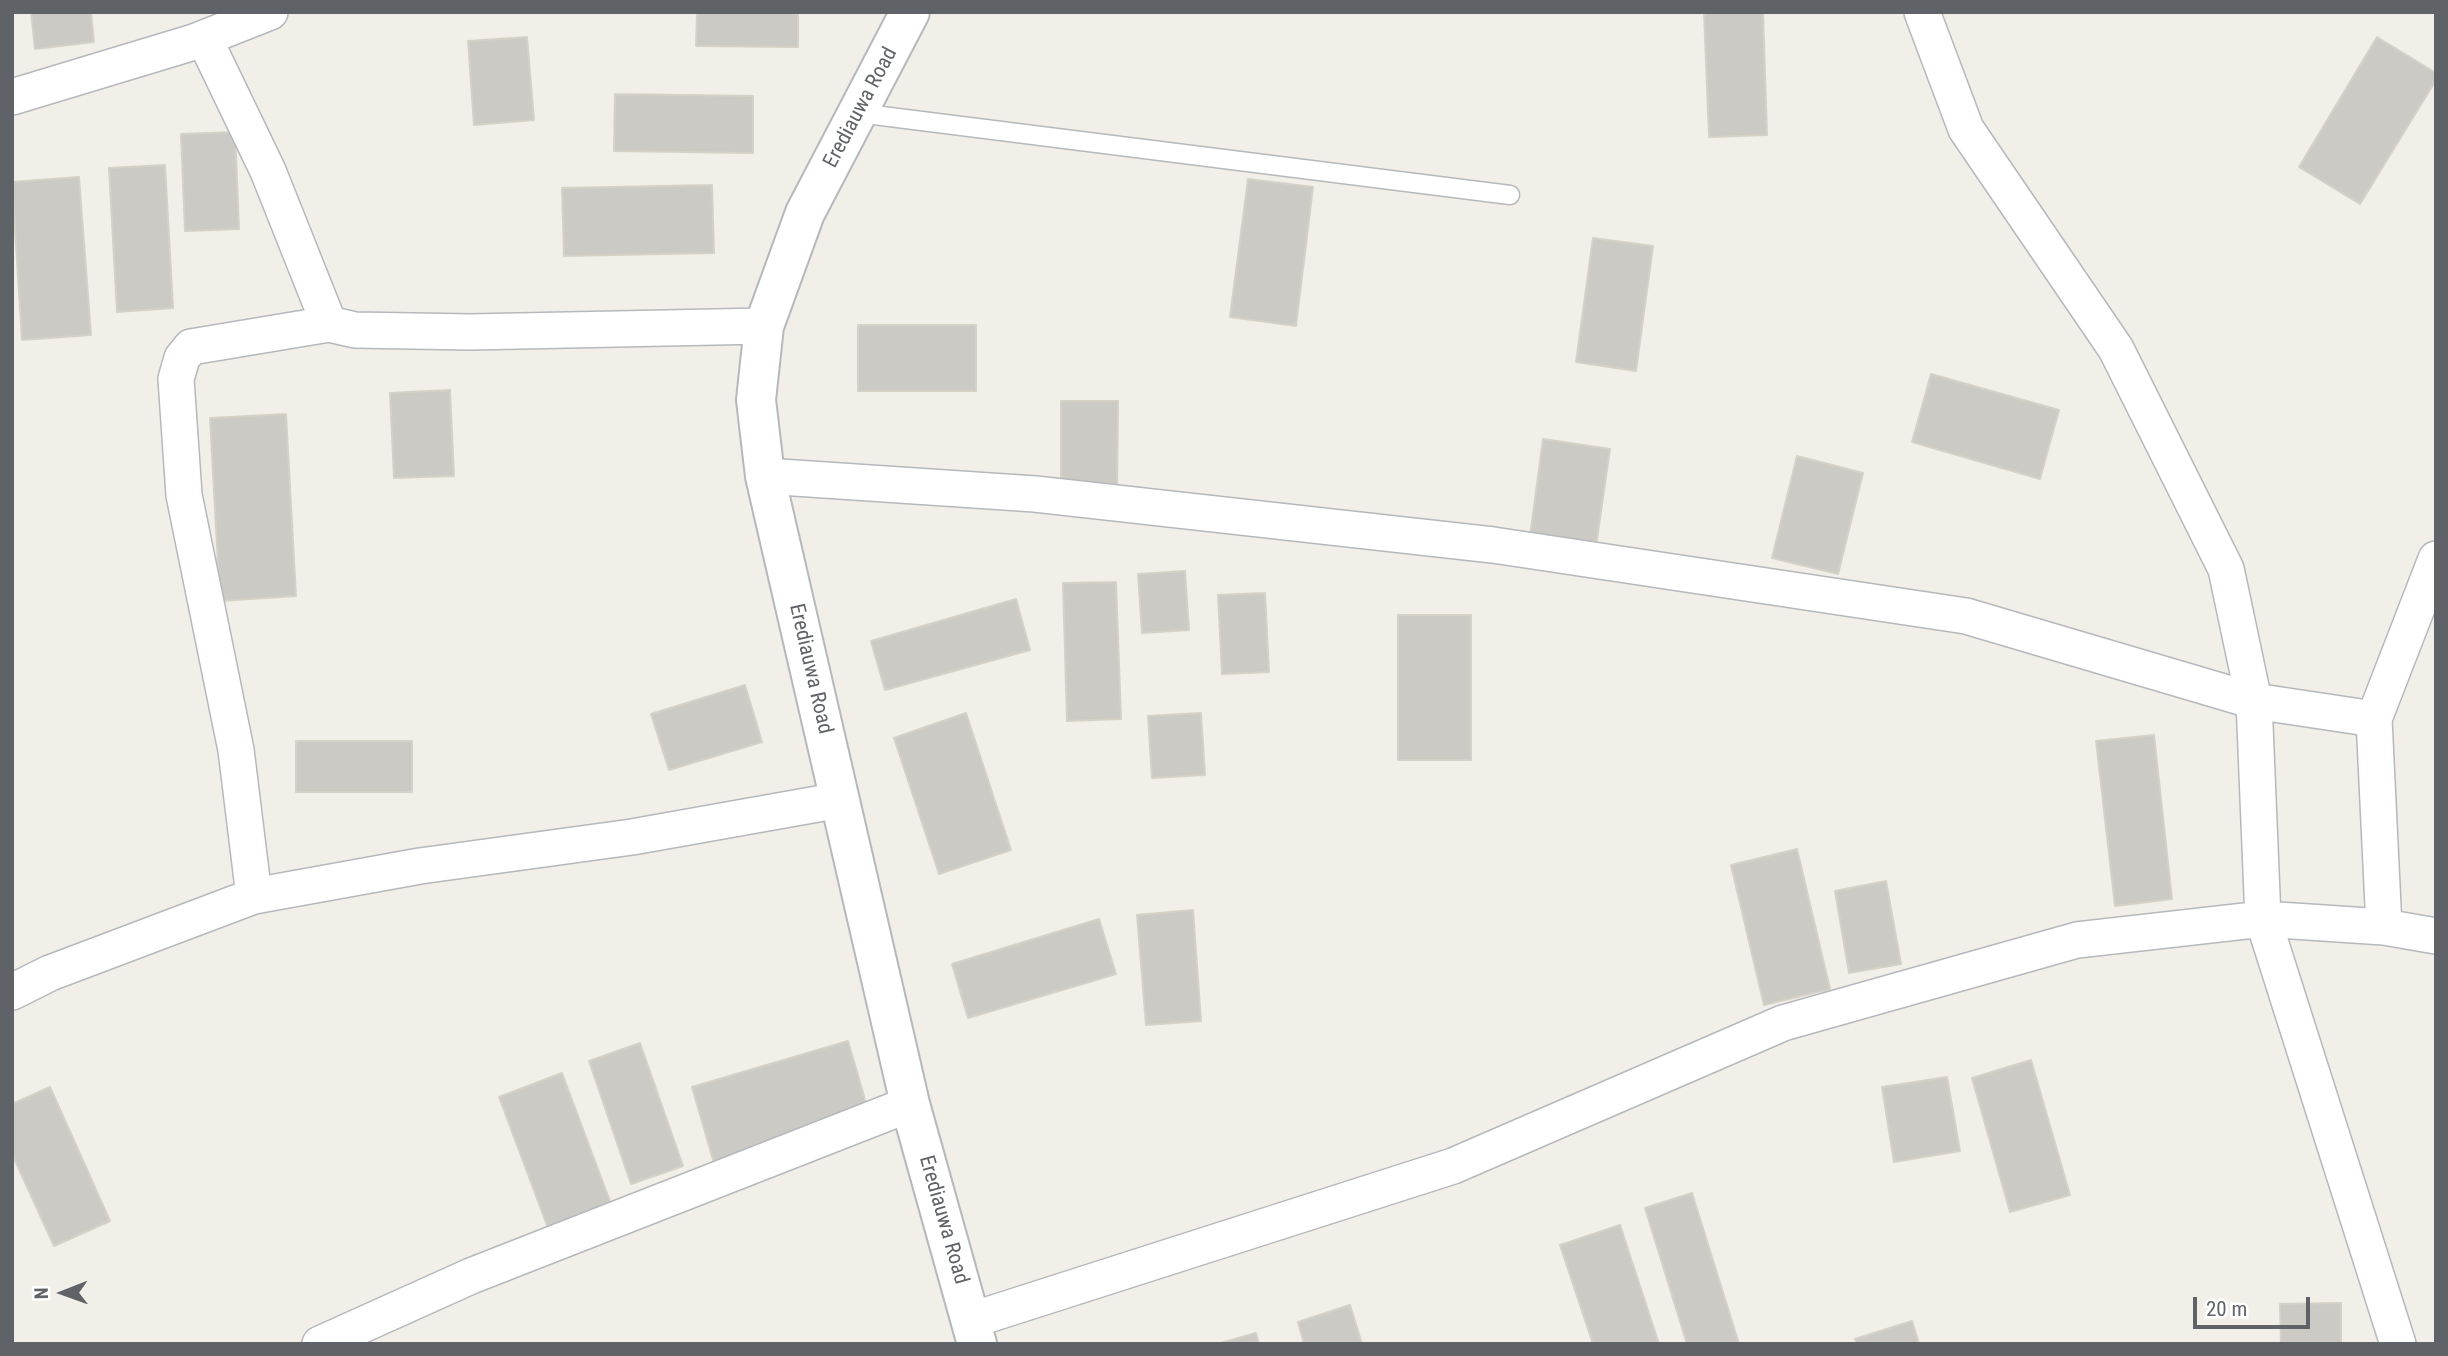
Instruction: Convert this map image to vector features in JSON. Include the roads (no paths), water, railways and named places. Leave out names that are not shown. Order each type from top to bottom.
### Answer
[{"type":"street","points":[[12,97],[204,38],[270,12]]},
{"type":"street","name":"Erediauwa Road","points":[[910,12],[805,214],[764,326],[756,401],[765,476],[910,1104],[975,1332]]},
{"type":"street","points":[[1922,12],[1966,129],[2116,349],[2226,569],[2254,701],[2263,919],[2398,1344]]},
{"type":"street","points":[[204,38],[268,171],[329,324]]},
{"type":"street","points":[[254,896],[236,750],[184,495],[176,379],[182,358],[191,346],[329,324],[355,330],[470,332],[764,326]]},
{"type":"street","points":[[765,476],[1035,494],[1479,543],[1966,616],[2254,701],[2374,719]]},
{"type":"street","points":[[2384,927],[2374,719],[2436,559]]},
{"type":"street","points":[[12,992],[50,973],[254,896],[420,866],[632,838],[840,800]]},
{"type":"street","points":[[975,1332],[1453,1166],[1783,1023],[2077,940],[2263,919],[2384,927],[2436,936]]},
{"type":"street","points":[[320,1344],[471,1276],[910,1104]]},
{"type":"lane","points":[[858,113],[1510,195]]}]
